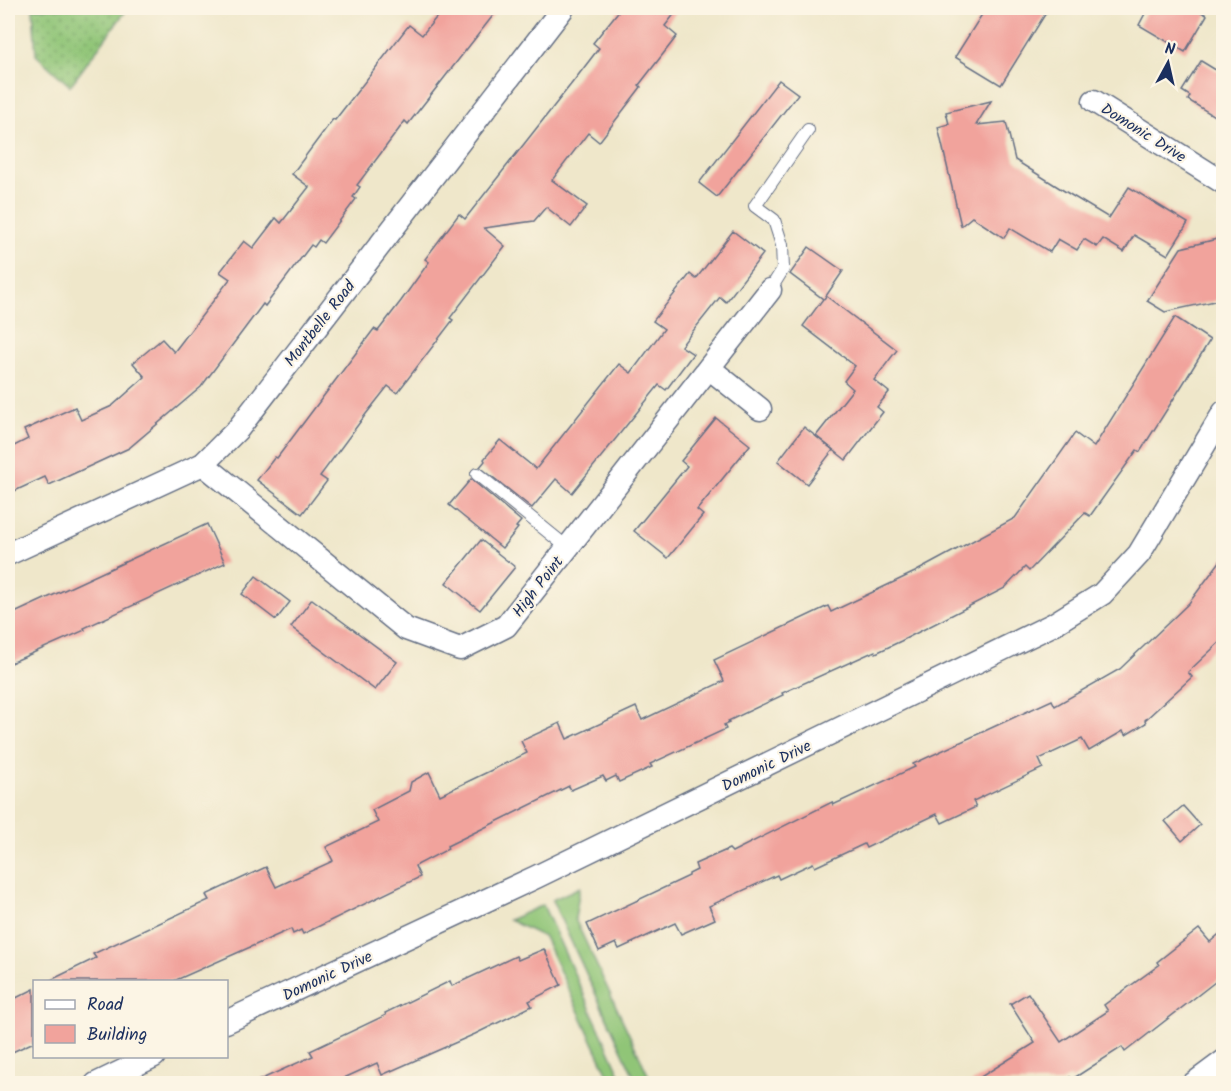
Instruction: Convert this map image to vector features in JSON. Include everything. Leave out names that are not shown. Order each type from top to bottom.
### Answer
[{"type":"street","name":"Montbelle Road","points":[[8,554],[203,464],[238,429],[563,8]]},
{"type":"street","name":"Domonic Drive","points":[[1094,101],[1224,183]]},
{"type":"street","name":"High Point","points":[[203,464],[406,628],[460,649],[506,626],[770,290]]},
{"type":"street","points":[[708,368],[760,409]]},
{"type":"street","name":"Domonic Drive","points":[[228,1021],[536,877],[1052,625],[1102,594],[1139,554],[1224,412]]},
{"type":"street","points":[[96,1083],[150,1058]]},
{"type":"street","points":[[1193,1083],[1224,1060]]},
{"type":"lane","points":[[770,290],[783,269],[782,244],[774,220],[755,206],[808,130]]},
{"type":"lane","points":[[477,474],[568,548]]},
{"type":"green space","points":[[33,8],[128,8],[70,86],[36,55]]},
{"type":"green space","points":[[580,887],[575,919],[652,1083],[637,1083],[552,900]]},
{"type":"green space","points":[[543,905],[624,1083],[612,1083],[544,937],[509,920]]},
{"type":"building","points":[[444,8],[499,8],[408,124],[405,121],[357,185],[360,187],[353,197],[356,199],[323,243],[319,240],[314,247],[311,245],[265,306],[263,304],[201,387],[129,448],[49,485],[45,477],[8,494],[8,449],[28,439],[24,430],[75,407],[81,420],[112,406],[145,377],[133,363],[162,339],[174,352],[230,279],[220,272],[244,241],[253,248],[276,218],[281,223],[309,187],[292,174],[333,119],[335,120],[409,25],[422,35]]},
{"type":"building","points":[[621,8],[679,8],[665,26],[677,36],[599,142],[588,133],[552,180],[587,206],[571,227],[546,207],[534,221],[484,228],[505,246],[450,318],[453,320],[397,393],[388,386],[366,414],[320,476],[327,481],[302,514],[257,480],[275,457],[277,458],[374,329],[378,331],[401,301],[429,262],[425,259],[459,214],[465,219],[576,78],[599,48],[593,43]]},
{"type":"building","points":[[986,8],[1049,8],[1001,85],[955,57]]},
{"type":"building","points":[[1148,8],[1193,8],[1207,15],[1185,52],[1139,25]]},
{"type":"building","points":[[1201,61],[1224,75],[1224,122],[1188,100],[1190,96],[1182,91]]},
{"type":"building","points":[[779,80],[798,94],[717,197],[699,183]]},
{"type":"building","points":[[991,101],[976,125],[1006,122],[1015,160],[1066,192],[1109,218],[1129,187],[1188,223],[1168,255],[1134,235],[1124,252],[1103,239],[1097,247],[1084,239],[1077,250],[1058,239],[1050,252],[1010,228],[1004,238],[972,217],[961,226],[938,127],[949,124],[946,112]]},
{"type":"building","points":[[733,231],[763,254],[726,302],[720,297],[681,346],[693,354],[666,390],[659,385],[572,493],[556,479],[532,508],[480,467],[500,440],[536,469],[619,364],[631,373],[664,329],[653,321],[690,274],[696,279]]},
{"type":"building","points":[[1221,238],[1224,251],[1224,299],[1165,312],[1147,301],[1181,248]]},
{"type":"building","points":[[809,247],[843,271],[826,296],[897,350],[874,380],[889,392],[877,407],[883,412],[846,460],[816,436],[853,389],[844,381],[855,366],[803,326],[823,299],[790,274]]},
{"type":"building","points":[[1175,317],[1210,340],[1140,452],[1137,450],[1090,516],[1085,513],[1029,571],[1025,567],[1005,588],[876,653],[875,651],[782,693],[783,695],[728,721],[729,723],[724,725],[726,729],[650,764],[652,767],[619,782],[616,776],[606,781],[603,776],[571,790],[569,786],[447,846],[448,849],[415,866],[420,877],[303,934],[301,930],[293,934],[291,929],[176,980],[51,980],[96,958],[93,954],[209,900],[206,895],[266,867],[276,887],[333,861],[326,847],[378,822],[372,810],[409,791],[411,782],[429,772],[440,795],[527,753],[521,741],[560,723],[567,739],[636,707],[642,720],[724,681],[714,660],[828,606],[831,612],[915,572],[1015,518],[1075,433],[1094,447]]},
{"type":"building","points":[[716,418],[750,445],[697,510],[703,515],[668,558],[634,531],[687,466],[681,461]]},
{"type":"building","points":[[804,427],[833,450],[807,484],[778,461]]},
{"type":"building","points":[[471,479],[521,521],[502,548],[449,505]]},
{"type":"building","points":[[207,524],[225,563],[8,664],[8,616]]},
{"type":"building","points":[[481,540],[515,567],[480,610],[446,583]]},
{"type":"building","points":[[1224,556],[1224,638],[1188,672],[1192,677],[1145,720],[1146,723],[1126,735],[1123,731],[1089,751],[1082,739],[1039,759],[1043,768],[973,801],[976,807],[942,823],[937,814],[866,848],[864,844],[815,867],[813,863],[779,879],[777,875],[709,906],[715,919],[681,934],[675,923],[619,949],[616,943],[599,951],[587,924],[689,876],[697,870],[695,864],[729,849],[732,852],[832,802],[833,805],[915,767],[913,764],[1052,700],[1055,706],[1120,669],[1189,603]]},
{"type":"building","points":[[256,576],[290,602],[276,620],[242,594]]},
{"type":"building","points":[[312,599],[397,662],[375,690],[291,627]]},
{"type":"building","points":[[1183,806],[1200,825],[1182,841],[1165,821]]},
{"type":"building","points":[[1199,929],[1210,942],[1224,930],[1224,975],[1125,1052],[1122,1047],[1071,1080],[1070,1077],[1059,1083],[971,1083],[1035,1043],[1010,1004],[1028,993],[1061,1042],[1108,1011],[1104,1005],[1159,965],[1157,962]]},
{"type":"building","points":[[544,949],[561,985],[529,1001],[532,1006],[475,1034],[382,1075],[377,1063],[333,1083],[253,1083],[313,1056],[310,1051],[450,981],[452,986],[516,956],[518,960]]},
{"type":"building","points":[[33,990],[33,1042],[8,1054],[8,1002]]}]
